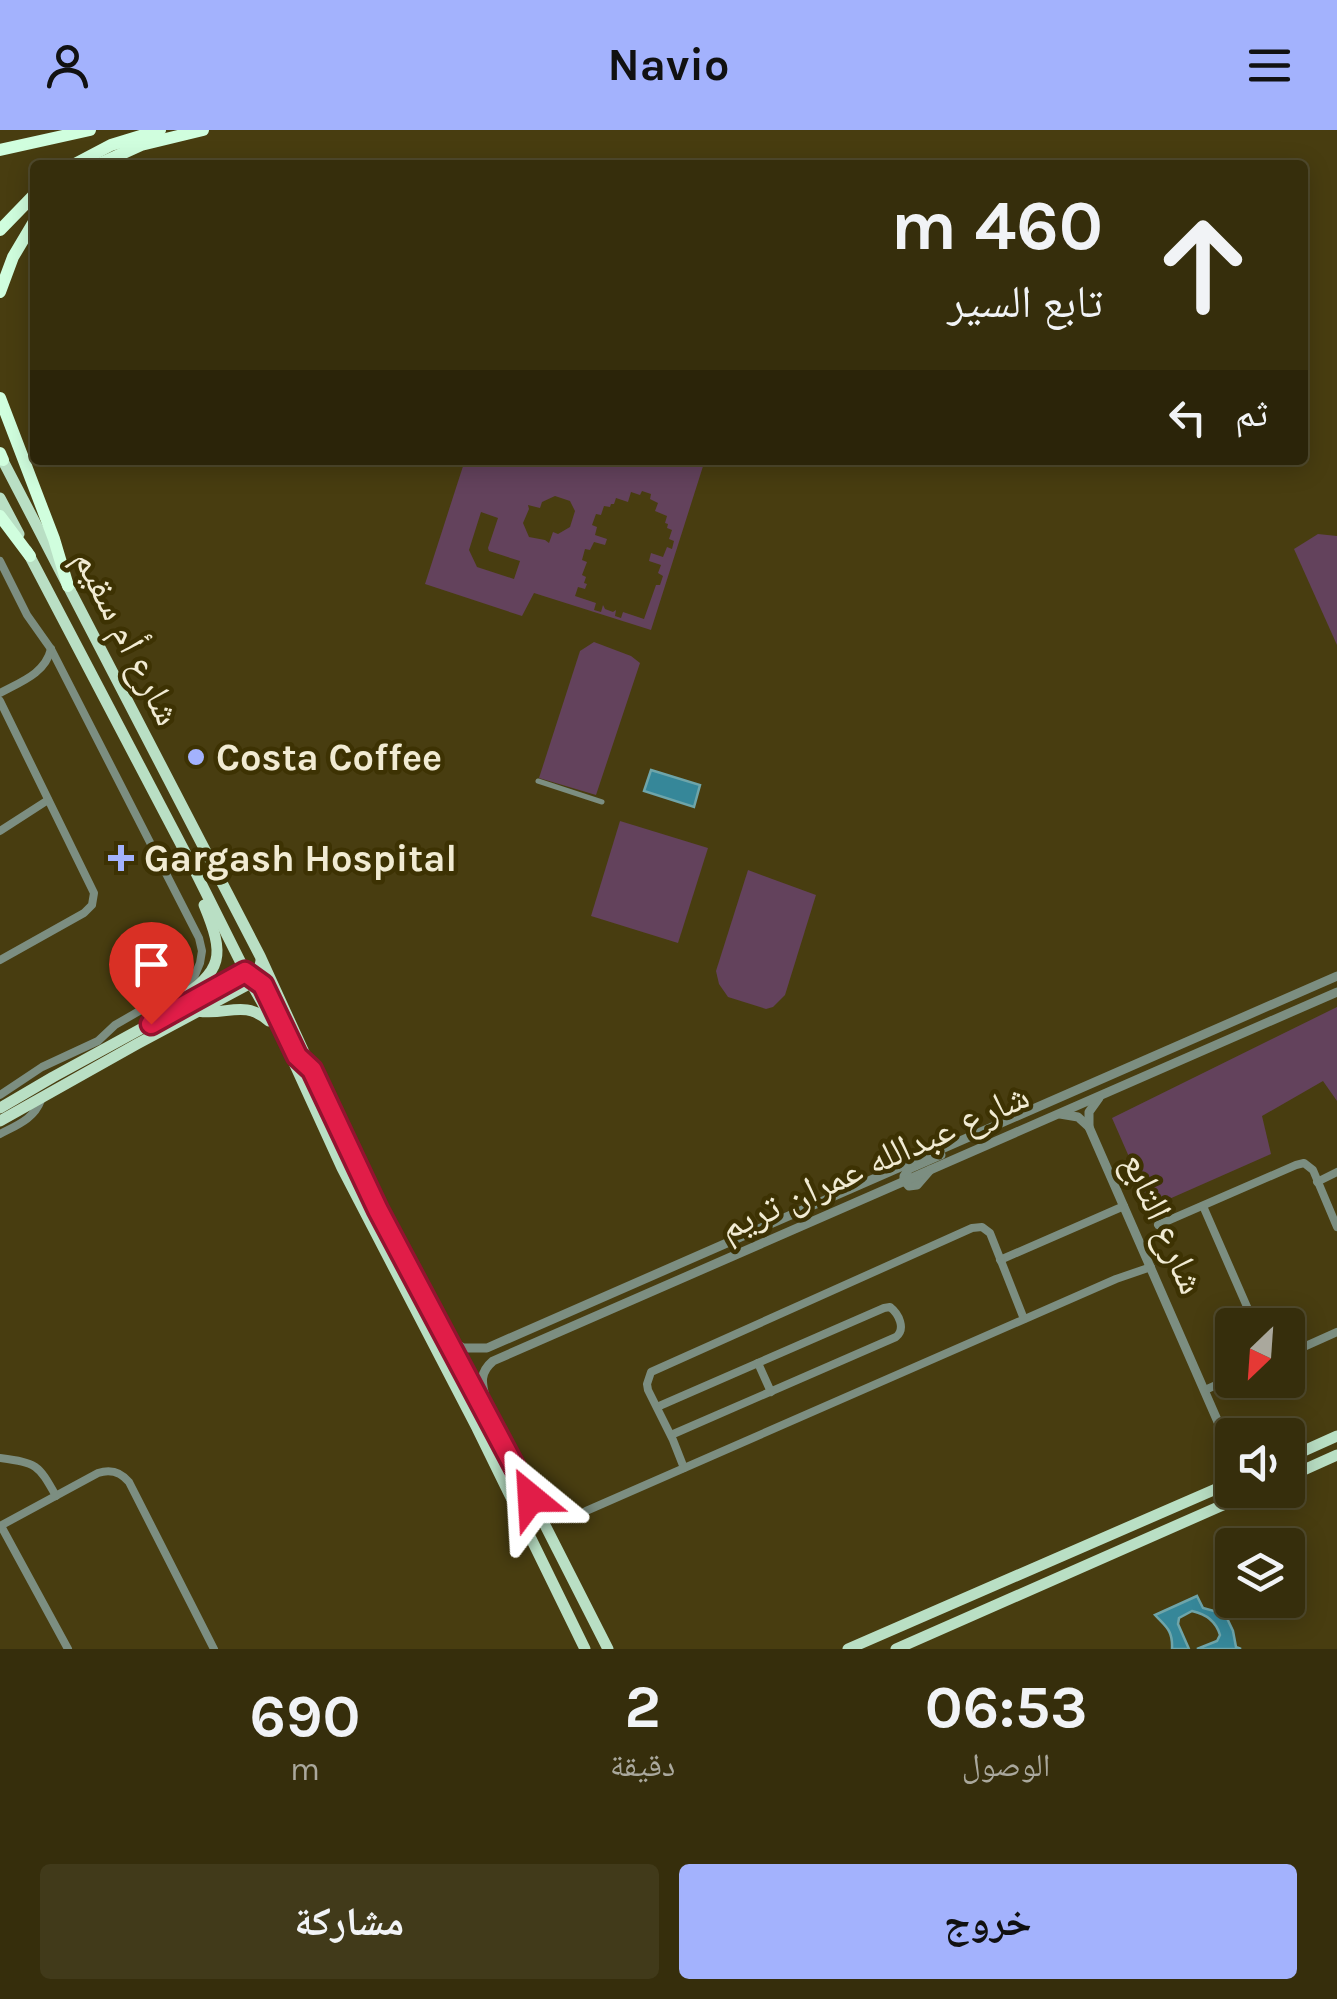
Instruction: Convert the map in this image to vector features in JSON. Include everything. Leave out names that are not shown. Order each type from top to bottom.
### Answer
[{"type":"highway","points":[[0,150],[90,130]]},
{"type":"highway","points":[[82,160],[137,130]]},
{"type":"highway","points":[[100,150],[160,130]]},
{"type":"highway","points":[[108,160],[141,145],[203,130]]},
{"type":"highway","points":[[0,161],[49,138]]},
{"type":"highway","points":[[0,230],[30,199]]},
{"type":"highway","points":[[0,292],[12,257],[30,228]]},
{"type":"highway","points":[[0,398],[68,586]]},
{"type":"highway","points":[[0,516],[30,556]]},
{"type":"main road","name":"شارع أم سقيم","points":[[1,456],[260,956],[355,1164],[608,1649]]},
{"type":"main road","name":"شارع أم سقيم","points":[[0,498],[284,1041],[342,1168],[585,1649]]},
{"type":"main road","points":[[0,1108],[42,1098],[254,982],[260,970],[260,956],[253,960],[247,957],[215,895],[196,873]]},
{"type":"main road","points":[[151,1024],[203,982],[216,962],[218,942],[202,899],[202,886]]},
{"type":"main road","points":[[0,1108],[151,1024],[254,982]]},
{"type":"main road","points":[[254,982],[297,1056],[312,1070]]},
{"type":"main road","points":[[198,1011],[252,1010],[265,1018],[284,1041]]},
{"type":"main road","points":[[1305,1450],[1337,1436]]},
{"type":"main road","points":[[1305,1469],[1337,1455]]},
{"type":"main road","points":[[848,1649],[1215,1489]]},
{"type":"main road","points":[[896,1649],[1216,1508]]},
{"type":"main road","points":[[957,1602],[970,1601],[989,1608]]},
{"type":"street","points":[[0,561],[26,615],[51,650],[199,938],[202,957],[195,975],[186,984],[115,1025],[98,1040],[42,1067],[0,1108]]},
{"type":"street","points":[[40,671],[51,650]]},
{"type":"street","points":[[0,693],[40,671],[52,669],[62,673]]},
{"type":"street","points":[[0,701],[94,889],[94,901],[84,913],[0,960]]},
{"type":"street","points":[[0,712],[13,730]]},
{"type":"street","points":[[538,781],[602,802]]},
{"type":"street","points":[[0,830],[49,802]]},
{"type":"street","name":"شارع عبدالله عمران تريم","points":[[443,1334],[463,1348],[487,1348],[1337,976]]},
{"type":"street","name":"شارع عبدالله عمران تريم","points":[[490,1419],[481,1380],[493,1361],[1337,992]]},
{"type":"street","name":"شارع التابع","points":[[1101,1095],[1092,1106],[1089,1127],[1217,1418]]},
{"type":"street","points":[[0,1134],[34,1114],[42,1098]]},
{"type":"street","name":"شارع التابع","points":[[1057,1114],[1078,1117],[1089,1127]]},
{"type":"street","points":[[904,1180],[909,1169],[987,1129]]},
{"type":"street","points":[[1158,1226],[1300,1164],[1309,1165],[1337,1227]]},
{"type":"street","points":[[1317,1182],[1337,1172]]},
{"type":"street","points":[[1000,1260],[1124,1206]]},
{"type":"street","points":[[1204,1206],[1248,1308]]},
{"type":"street","points":[[686,1467],[647,1384],[657,1368],[967,1230],[977,1226],[986,1230],[1026,1318]]},
{"type":"street","points":[[586,1511],[1149,1264]]},
{"type":"street","points":[[657,1407],[884,1308],[895,1311],[902,1330],[896,1337],[672,1438]]},
{"type":"street","points":[[1305,1346],[1337,1332]]},
{"type":"street","points":[[758,1363],[771,1392]]},
{"type":"street","points":[[1205,1390],[1215,1386]]},
{"type":"street","points":[[0,1458],[34,1464],[56,1496]]},
{"type":"street","points":[[68,1649],[3,1525],[98,1473],[115,1471],[129,1482],[214,1649]]},
{"type":"shaded area","points":[[463,465],[703,465],[651,630],[534,593],[522,616],[425,584]],"holes":[[[642,491],[658,503],[655,511],[667,516],[665,523],[672,530],[669,539],[674,541],[663,557],[651,553],[649,561],[661,565],[658,573],[663,576],[644,619],[623,612],[621,618],[615,616],[616,610],[605,609],[603,605],[601,612],[594,610],[596,603],[575,596],[578,587],[585,589],[587,584],[582,575],[587,562],[582,560],[585,549],[590,550],[594,542],[605,545],[607,539],[595,535],[597,527],[592,525],[596,514],[601,515],[604,506],[610,507],[616,498],[628,502],[631,492],[640,495]],[[555,496],[570,501],[575,511],[570,527],[558,534],[553,532],[549,543],[529,537],[523,523],[528,505],[540,508],[542,502]],[[481,512],[498,518],[489,551],[520,561],[514,579],[477,567],[469,550]]]},
{"type":"shaded area","points":[[1318,534],[1337,536],[1337,645],[1294,549]]},
{"type":"shaded area","points":[[594,642],[640,663],[596,795],[539,778],[580,651]]},
{"type":"shaded area","points":[[620,821],[708,848],[678,943],[591,916]]},
{"type":"shaded area","points":[[748,870],[816,895],[785,995],[766,1009],[728,997],[716,971]]},
{"type":"shaded area","points":[[1337,1007],[1337,1101],[1323,1081],[1262,1116],[1271,1154],[1151,1207],[1112,1118]]},
{"type":"water","points":[[651,770],[700,785],[694,807],[644,791]]},
{"type":"water","points":[[1197,1596],[1203,1608],[1215,1611],[1215,1618],[1227,1618],[1236,1647],[1241,1649],[1197,1649],[1217,1641],[1220,1635],[1210,1619],[1192,1611],[1179,1618],[1178,1624],[1189,1649],[1172,1649],[1170,1633],[1155,1615]]},
{"type":"place","name":"Costa Coffee","points":[[196,757]]},
{"type":"place","name":"Gargash Hospital","points":[[121,858]]},
{"type":"route","points":[[151,1024],[245,972],[263,985],[297,1056],[312,1070],[378,1210],[531,1498]]}]
